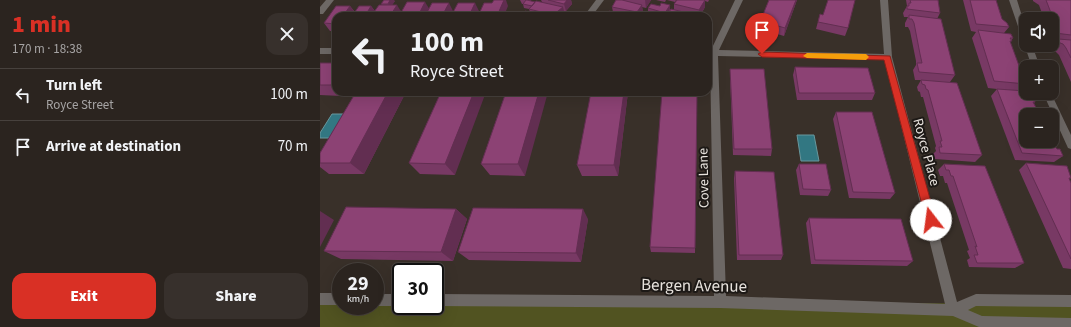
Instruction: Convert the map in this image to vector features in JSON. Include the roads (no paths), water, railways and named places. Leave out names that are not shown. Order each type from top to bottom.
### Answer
[{"type":"street","points":[[320,5],[327,0]]},
{"type":"street","points":[[320,12],[330,0]]},
{"type":"street","points":[[591,12],[600,0]]},
{"type":"street","points":[[712,51],[739,0]]},
{"type":"street","name":"Royce Place","points":[[884,0],[888,57],[953,310]]},
{"type":"street","points":[[1013,0],[1019,18]]},
{"type":"street","points":[[320,51],[332,51]]},
{"type":"street","points":[[712,53],[888,57]]},
{"type":"street","name":"Cove Lane","points":[[712,84],[720,302]]},
{"type":"street","points":[[1050,100],[1071,145]]},
{"type":"street","points":[[320,299],[332,299]]},
{"type":"street","name":"Bergen Avenue","points":[[444,300],[720,302],[953,310],[982,322],[1071,324]]},
{"type":"street","name":"Bergen Avenue","points":[[953,310],[976,300],[1071,302]]},
{"type":"water","points":[[332,114],[351,114],[336,138],[320,138],[320,133]]},
{"type":"water","points":[[797,135],[814,135],[819,161],[801,161]]}]
